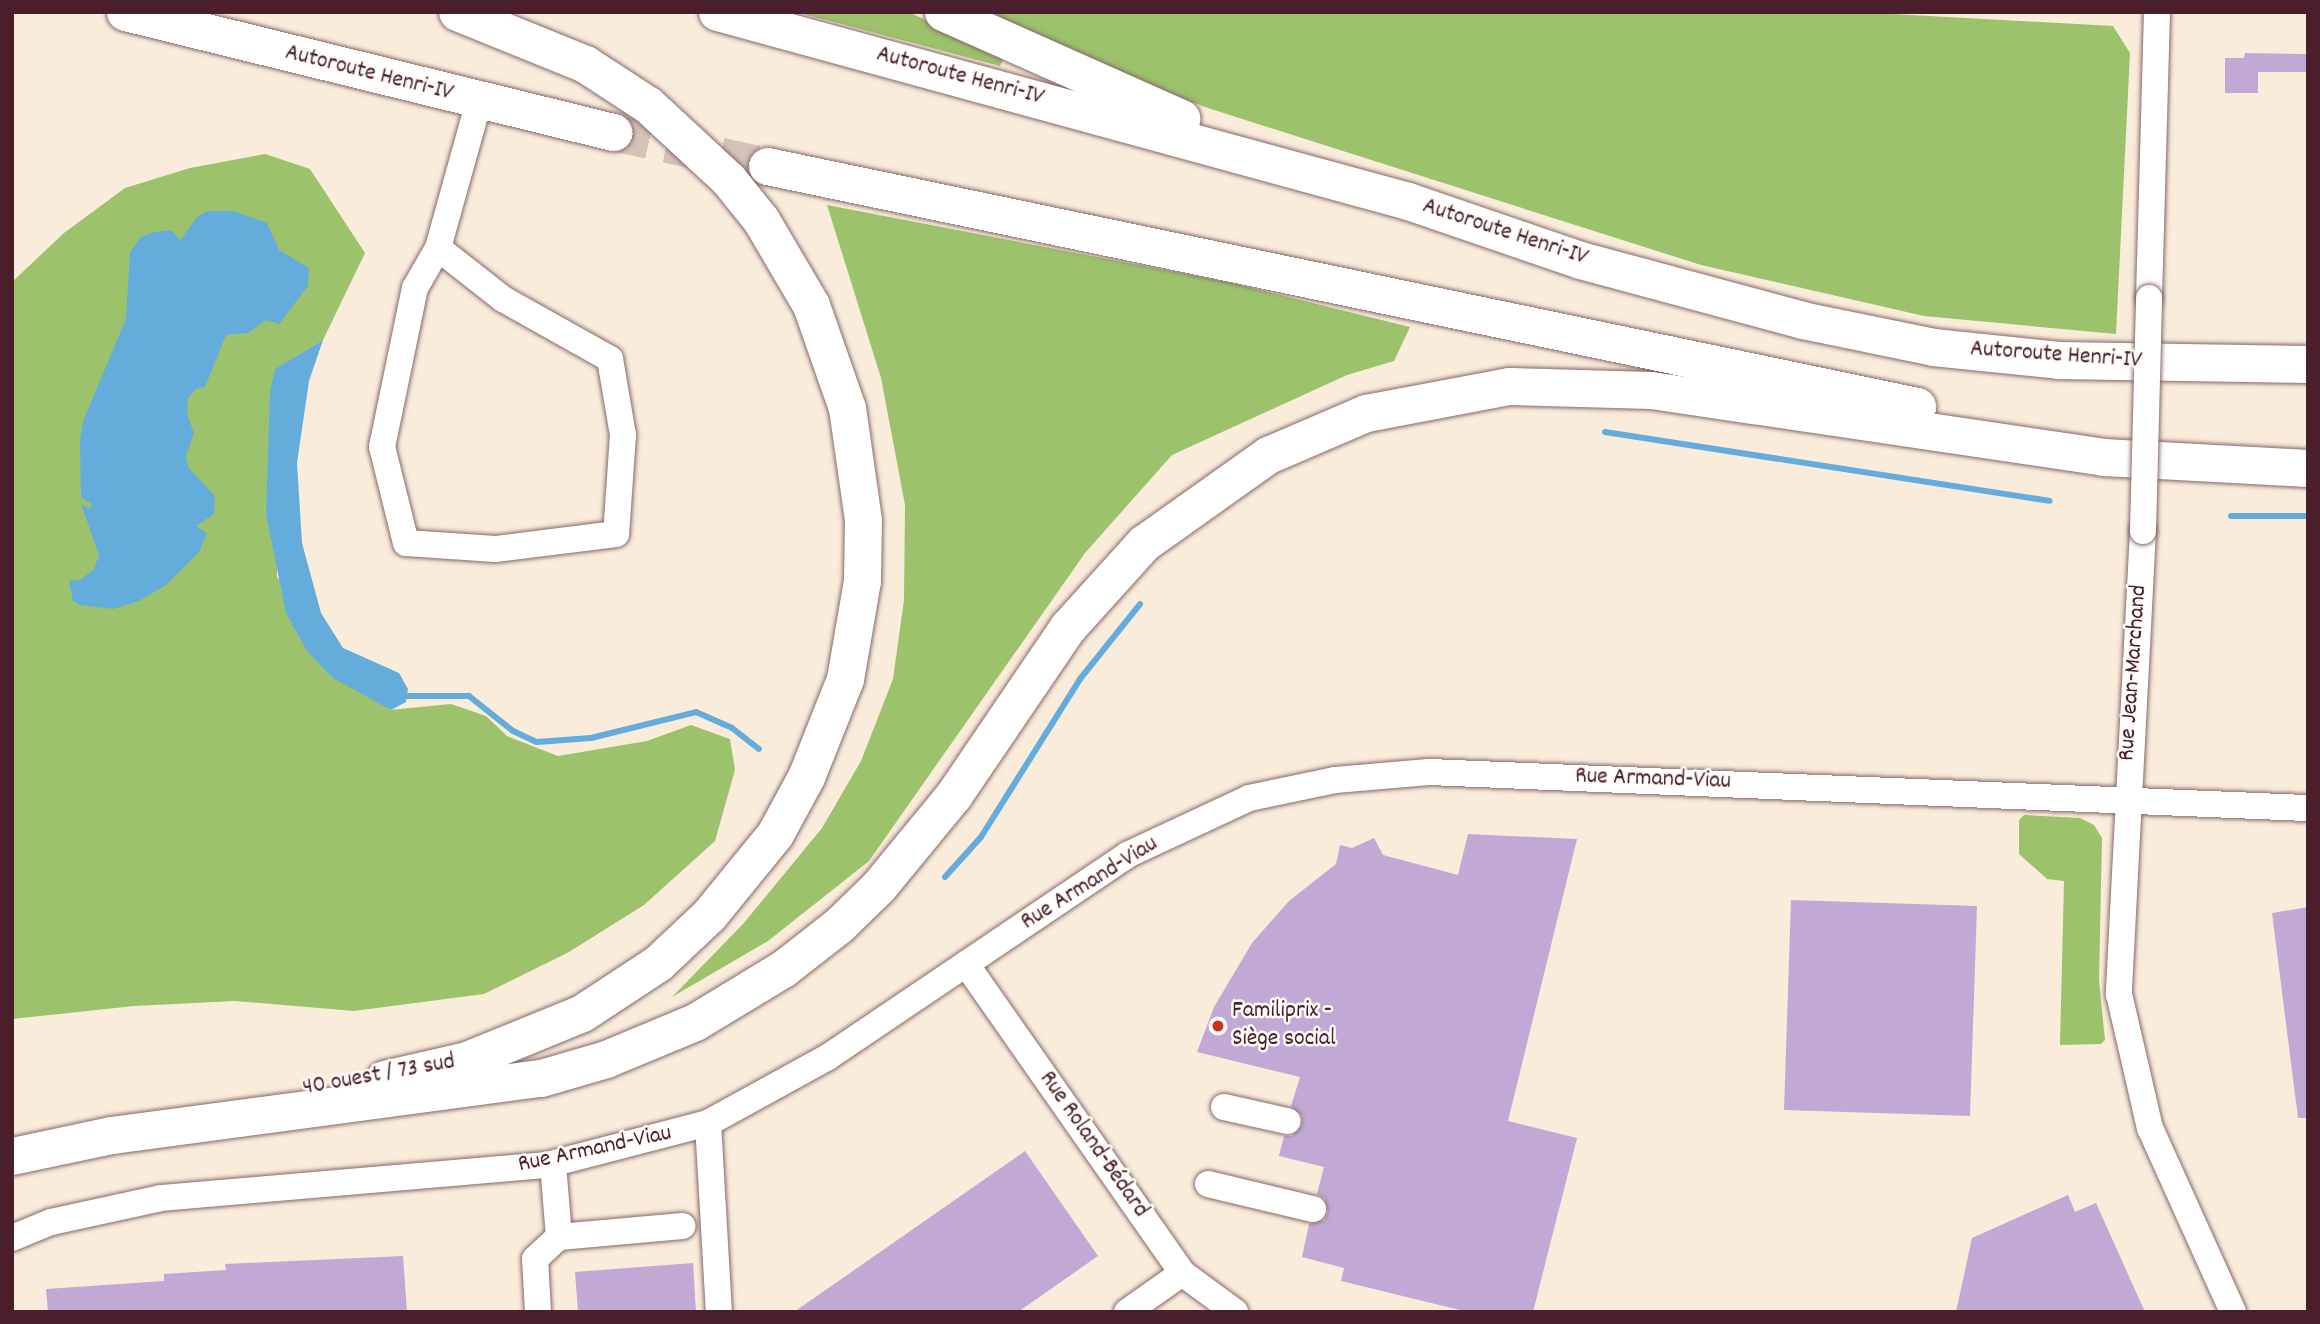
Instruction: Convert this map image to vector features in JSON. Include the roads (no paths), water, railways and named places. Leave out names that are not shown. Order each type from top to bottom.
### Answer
[{"type":"highway","name":"Autoroute Henri-IV","points":[[125,12],[613,132]]},
{"type":"highway","name":"40 ouest / 73 sud","points":[[12,1133],[99,1117],[427,1072],[506,1046],[582,1013],[658,963],[744,875],[781,823],[832,716],[854,640],[863,520],[847,408],[811,304],[761,220],[728,179],[648,105],[584,64],[457,12]]},
{"type":"highway","name":"Autoroute Henri-IV","points":[[717,12],[1408,201],[1580,260],[1802,320],[1933,347],[2058,360],[2308,364]]},
{"type":"highway","points":[[943,12],[1160,110],[1408,201]]},
{"type":"highway","points":[[767,166],[1859,395],[2112,437],[2308,449]]},
{"type":"highway","points":[[12,1156],[112,1135],[541,1078],[606,1059],[695,1022],[784,968],[839,925],[879,886],[953,796],[1068,627],[1144,543],[1268,455],[1366,413],[1509,386],[1626,389],[2103,457],[2271,470],[2308,468]]},
{"type":"street","name":"Rue Jean-Marchand","points":[[2157,12],[2143,531],[2126,797],[2119,994],[2130,1053],[2150,1128],[2233,1312]]},
{"type":"street","points":[[438,248],[503,299],[610,359],[623,435],[616,534],[495,550],[406,543],[382,447],[415,288],[438,248],[479,101]]},
{"type":"street","name":"Rue Armand-Viau","points":[[12,1238],[51,1222],[161,1198],[553,1164],[708,1123],[828,1056],[1127,855],[1249,798],[1335,780],[1429,772],[2126,797],[2308,808]]},
{"type":"street","name":"Rue Roland-Bédard","points":[[966,964],[1182,1273],[1235,1312]]},
{"type":"street","points":[[1224,1107],[1287,1121]]},
{"type":"street","points":[[708,1123],[719,1312]]},
{"type":"street","points":[[553,1164],[559,1237]]},
{"type":"street","points":[[1208,1184],[1313,1209]]},
{"type":"street","points":[[538,1312],[535,1259],[559,1237],[684,1226]]},
{"type":"street","points":[[1127,1312],[1182,1273]]},
{"type":"water","points":[[208,211],[233,211],[267,223],[279,250],[309,268],[308,286],[279,324],[266,320],[248,333],[226,335],[205,387],[196,389],[188,398],[187,414],[194,433],[186,456],[188,467],[215,496],[214,514],[196,526],[207,533],[199,552],[166,585],[139,601],[113,609],[80,605],[73,601],[69,581],[80,580],[94,569],[99,555],[81,504],[90,509],[92,504],[81,497],[80,441],[83,421],[126,319],[130,252],[141,237],[154,232],[171,230],[180,240],[198,216]]},
{"type":"water","points":[[323,340],[309,381],[297,463],[302,543],[321,613],[343,648],[399,673],[408,689],[406,702],[391,710],[333,678],[307,651],[286,613],[266,514],[270,393],[275,369]]},
{"type":"waterway","points":[[1605,432],[2050,501]]},
{"type":"waterway","points":[[2231,516],[2308,516]]},
{"type":"waterway","points":[[945,877],[981,837],[1080,679],[1140,604]]},
{"type":"waterway","points":[[407,696],[469,696],[513,731],[537,742],[591,738],[696,712],[732,728],[759,749]]},
{"type":"tunnel","points":[[613,132],[767,166]]},
{"type":"place","name":"Familiprix - Siège social","points":[[1218,1026]]}]
